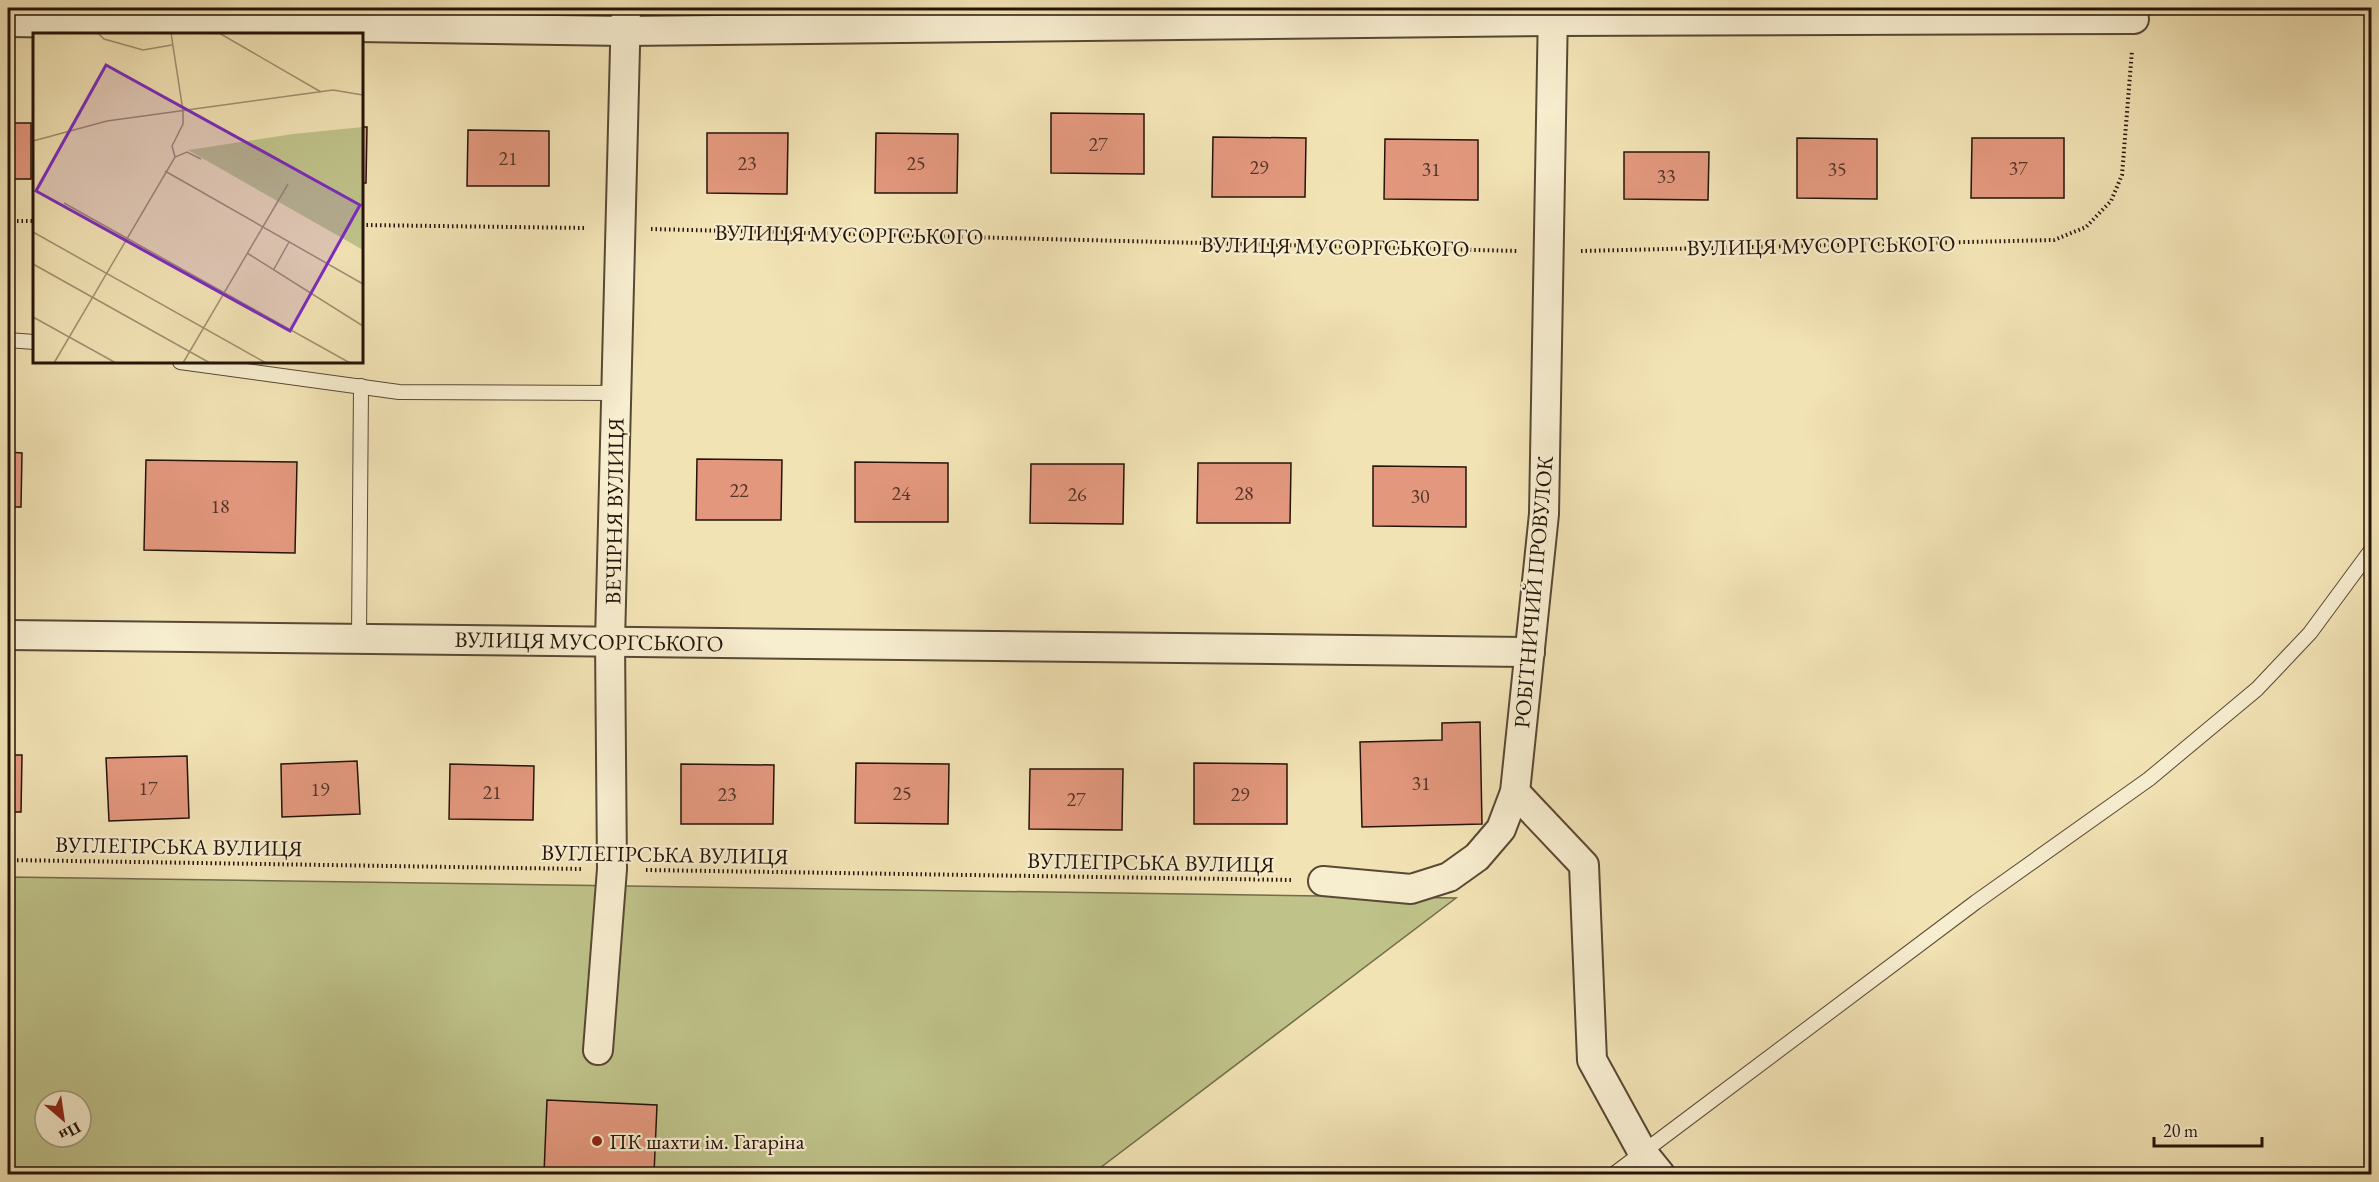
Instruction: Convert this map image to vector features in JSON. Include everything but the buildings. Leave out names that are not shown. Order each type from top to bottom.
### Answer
[{"type":"street","points":[[8,22],[1553,14],[2134,19]]},
{"type":"street","name":"РОБІТНИЧИЙ ПРОВУЛОК","points":[[1323,881],[1411,889],[1449,877],[1477,857],[1501,829],[1515,792],[1544,514],[1553,14]]},
{"type":"street","name":"ВЕЧІРНЯ ВУЛИЦЯ","points":[[598,1050],[612,869],[610,641],[625,19]]},
{"type":"street","name":"ВУЛИЦЯ МУСОРГСЬКОГО","points":[[8,635],[1530,652]]},
{"type":"street","points":[[1515,792],[1584,865],[1592,1060],[1652,1164]]},
{"type":"lane","points":[[8,340],[33,342]]},
{"type":"lane","points":[[188,363],[399,392],[617,393]]},
{"type":"lane","points":[[359,638],[361,386]]},
{"type":"lane","points":[[1614,1174],[1652,1164],[1976,902],[2149,778],[2257,689],[2310,633],[2372,549]]},
{"type":"path","name":"ВУЛИЦЯ МУСОРГСЬКОГО","points":[[363,225],[620,228],[1549,252],[2054,240],[2086,227],[2111,201],[2122,175],[2134,19]]},
{"type":"path","points":[[8,221],[33,221]]},
{"type":"path","name":"ВУГЛЕГІРСЬКА ВУЛИЦЯ","points":[[8,860],[1323,881]]},
{"type":"green space","points":[[8,877],[1456,898],[1092,1174],[8,1174]]},
{"type":"place","name":"ПК шахти ім. Гагаріна","points":[[597,1141]]}]
